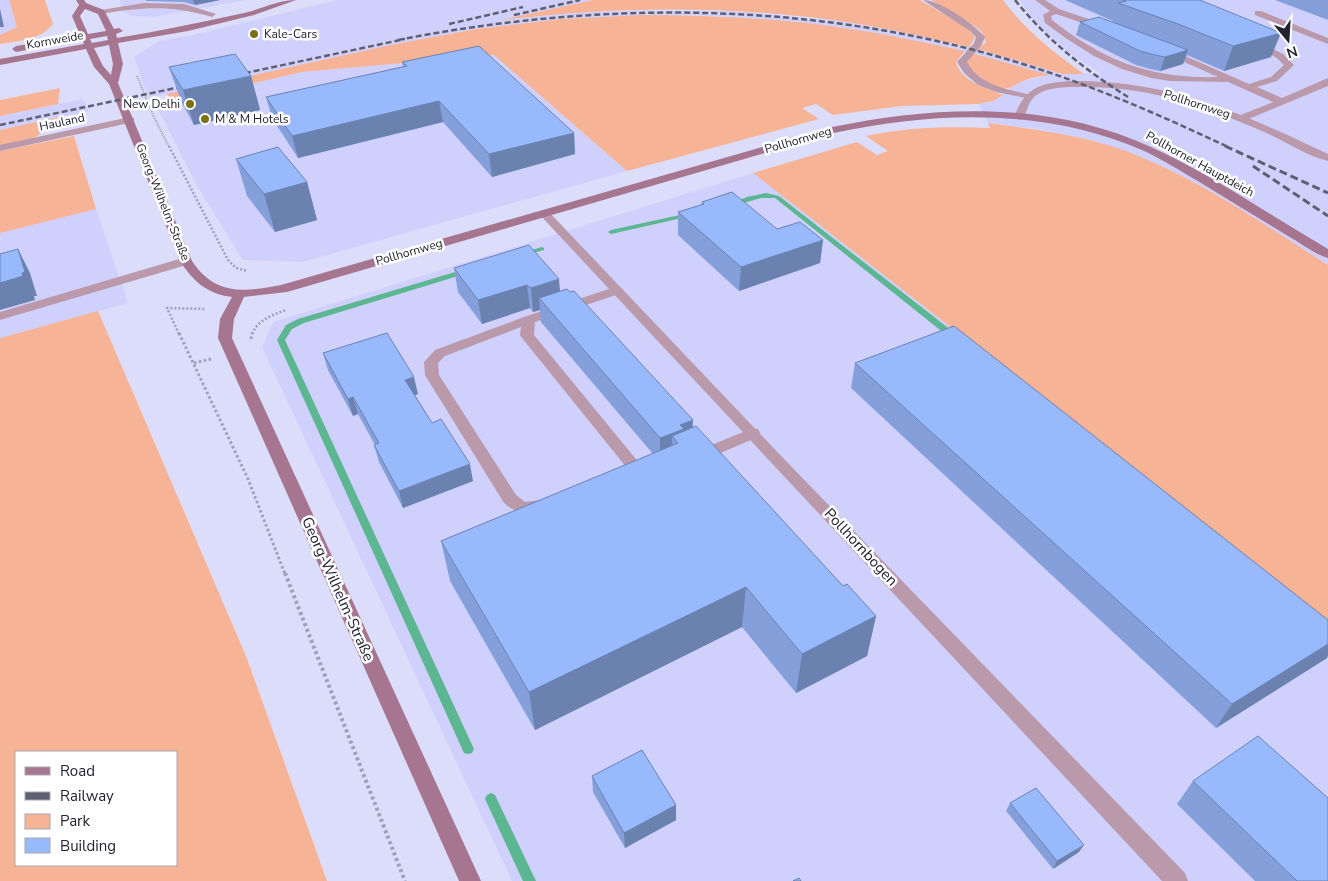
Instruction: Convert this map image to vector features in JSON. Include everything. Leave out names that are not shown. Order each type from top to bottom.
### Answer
[{"type":"main road","points":[[194,17],[288,1]]},
{"type":"main road","name":"Kornweide","points":[[0,62],[89,47],[254,13],[288,1]]},
{"type":"main road","name":"Georg-Wilhelm-Straße","points":[[101,12],[81,2],[76,16],[99,67],[113,83],[130,120],[191,272],[198,279],[216,289],[239,295],[257,294]]},
{"type":"main road","points":[[101,12],[111,32],[118,64],[113,83]]},
{"type":"main road","name":"Kornweide","points":[[0,52],[129,29]]},
{"type":"main road","name":"Pollhornweg","points":[[257,294],[283,289],[854,124],[930,115],[1019,117]]},
{"type":"main road","name":"Pollhorner Hauptdeich","points":[[1019,117],[1086,128],[1144,148],[1182,168],[1328,254]]},
{"type":"main road","name":"Georg-Wilhelm-Straße","points":[[239,295],[227,319],[225,338],[470,881]]},
{"type":"street","points":[[927,0],[974,29],[981,37],[978,44],[962,62],[969,74],[980,83],[993,89],[1028,97],[1019,117]]},
{"type":"street","points":[[1039,0],[1056,11],[1115,32]]},
{"type":"street","points":[[101,12],[161,3],[194,7],[212,14]]},
{"type":"street","points":[[1056,11],[1047,15],[1048,21],[1063,33],[1102,55],[1133,69],[1150,75],[1181,79],[1206,81],[1230,79]]},
{"type":"street","points":[[1258,13],[1328,41]]},
{"type":"street","points":[[1243,37],[1280,56],[1289,65],[1274,79],[1249,88]]},
{"type":"street","points":[[1158,48],[1282,102]]},
{"type":"street","points":[[1242,118],[1325,84],[1328,81]]},
{"type":"street","name":"Pollhornweg","points":[[1028,97],[1039,90],[1055,85],[1081,83],[1114,84],[1173,95],[1242,118],[1326,156]]},
{"type":"street","name":"Hauland","points":[[0,148],[130,120]]},
{"type":"street","name":"Pollhornbogen","points":[[544,213],[615,291],[1177,881]]},
{"type":"street","points":[[0,316],[186,261]]},
{"type":"street","points":[[552,502],[531,509],[518,507],[510,499],[432,375],[431,362],[440,353],[615,291]]},
{"type":"street","points":[[529,320],[527,335],[636,469]]},
{"type":"street","points":[[682,463],[752,433]]},
{"type":"street","points":[[617,476],[636,469],[665,471]]},
{"type":"path","points":[[134,69],[153,115],[228,260],[236,268],[249,272]]},
{"type":"path","points":[[167,308],[248,479],[405,881]]},
{"type":"shaded area","points":[[0,0],[9,0],[17,27],[0,35]]},
{"type":"shaded area","points":[[120,0],[246,0],[154,17],[131,16],[122,10]]},
{"type":"shaded area","points":[[337,0],[593,0],[505,20],[584,12],[724,11],[767,14],[845,22],[900,32],[978,49],[1062,74],[1101,74],[1068,52],[1036,24],[1019,0],[1328,0],[1328,265],[1218,196],[1152,162],[1098,142],[1038,129],[988,123],[979,104],[993,101],[1020,82],[1049,75],[965,51],[838,27],[739,17],[693,15],[641,15],[561,19],[476,29],[390,45],[150,98],[144,86],[134,57],[159,41],[193,35]]},
{"type":"shaded area","points":[[494,55],[627,171],[302,262],[243,260],[197,186],[156,105],[302,72]]},
{"type":"shaded area","points":[[83,99],[89,111],[0,130],[0,116]]},
{"type":"shaded area","points":[[753,173],[1328,622],[1328,881],[512,881],[262,347],[273,322]]},
{"type":"shaded area","points":[[96,209],[128,303],[0,338],[0,233]]},
{"type":"green space","points":[[9,0],[45,0],[53,24],[36,37],[0,44],[0,35],[17,27]]},
{"type":"green space","points":[[593,0],[920,0],[966,27],[975,37],[969,47],[846,22],[803,16],[715,10],[583,12],[497,21]]},
{"type":"green space","points":[[931,0],[1003,0],[1040,40],[1084,74],[1062,74],[978,49],[986,42],[982,32]]},
{"type":"green space","points":[[641,15],[789,21],[854,29],[965,51],[956,62],[963,75],[982,87],[1003,95],[993,101],[979,104],[902,106],[833,115],[816,104],[802,108],[819,119],[627,171],[494,55],[302,72],[171,102],[167,94],[390,45],[476,29],[561,19]]},
{"type":"green space","points":[[975,54],[1050,75],[1023,81],[1003,89],[989,85],[971,71],[967,59]]},
{"type":"green space","points":[[60,88],[58,104],[0,116],[0,100]]},
{"type":"green space","points":[[64,116],[36,137],[0,146],[0,130]]},
{"type":"green space","points":[[988,123],[1040,130],[1109,145],[1153,162],[1179,174],[1230,203],[1328,265],[1328,622],[753,173],[857,142],[877,155],[888,151],[866,136],[928,128],[990,128]]},
{"type":"green space","points":[[74,136],[96,209],[0,233],[0,151]]},
{"type":"green space","points":[[98,311],[246,656],[327,881],[0,881],[0,338]]},
{"type":"building","points":[[1123,0],[1200,0],[1281,33],[1233,46],[1118,3],[1126,1]]},
{"type":"building","points":[[1099,17],[1188,50],[1165,57],[1155,55],[1140,51],[1080,22]]},
{"type":"building","points":[[479,46],[574,133],[489,154],[439,101],[292,136],[266,97],[407,66],[402,62]]},
{"type":"building","points":[[235,54],[251,76],[183,90],[169,67]]},
{"type":"building","points":[[278,147],[307,182],[264,194],[236,159]]},
{"type":"building","points":[[732,192],[777,229],[800,222],[823,240],[741,267],[678,212],[704,204],[702,202]]},
{"type":"building","points":[[529,245],[559,279],[531,288],[527,285],[478,300],[454,268]]},
{"type":"building","points":[[18,249],[25,272],[22,273],[23,276],[0,283],[0,254]]},
{"type":"building","points":[[567,289],[570,292],[574,291],[693,420],[680,425],[684,429],[660,438],[539,298]]},
{"type":"building","points":[[954,326],[1328,620],[1328,644],[1232,704],[855,363]]},
{"type":"building","points":[[387,333],[414,377],[405,380],[432,423],[441,419],[470,464],[399,491],[374,445],[379,443],[353,397],[348,399],[323,353]]},
{"type":"building","points":[[696,426],[843,586],[847,584],[876,616],[802,654],[746,587],[529,692],[441,541],[678,443],[672,436]]},
{"type":"building","points":[[1258,736],[1328,798],[1328,881],[1297,881],[1193,781]]},
{"type":"building","points":[[642,750],[676,805],[624,833],[592,776]]},
{"type":"building","points":[[1036,788],[1084,845],[1057,861],[1010,803]]},
{"type":"waterway","points":[[733,204],[766,195],[777,197],[953,336]]},
{"type":"waterway","points":[[611,232],[689,215]]},
{"type":"waterway","points":[[523,254],[542,249]]},
{"type":"waterway","points":[[465,271],[301,321],[289,327],[281,340],[468,749]]},
{"type":"waterway","points":[[491,799],[530,881]]},
{"type":"railway","points":[[514,15],[580,0]]},
{"type":"railway","points":[[1015,0],[1053,41],[1097,76],[1128,97]]},
{"type":"railway","points":[[449,24],[523,7]]},
{"type":"railway","points":[[398,40],[475,27],[552,18],[629,13],[707,13],[784,17],[862,27],[938,41],[1041,70],[1122,100],[1228,147]]},
{"type":"railway","points":[[236,75],[405,39]]},
{"type":"railway","points":[[0,125],[190,85]]},
{"type":"railway","points":[[1225,146],[1328,193]]},
{"type":"railway","points":[[1253,166],[1328,216]]},
{"type":"place","name":"Kale-Cars","points":[[254,34]]},
{"type":"place","name":"New Delhi","points":[[190,104]]},
{"type":"place","name":"M & M Hotels","points":[[205,119]]}]
